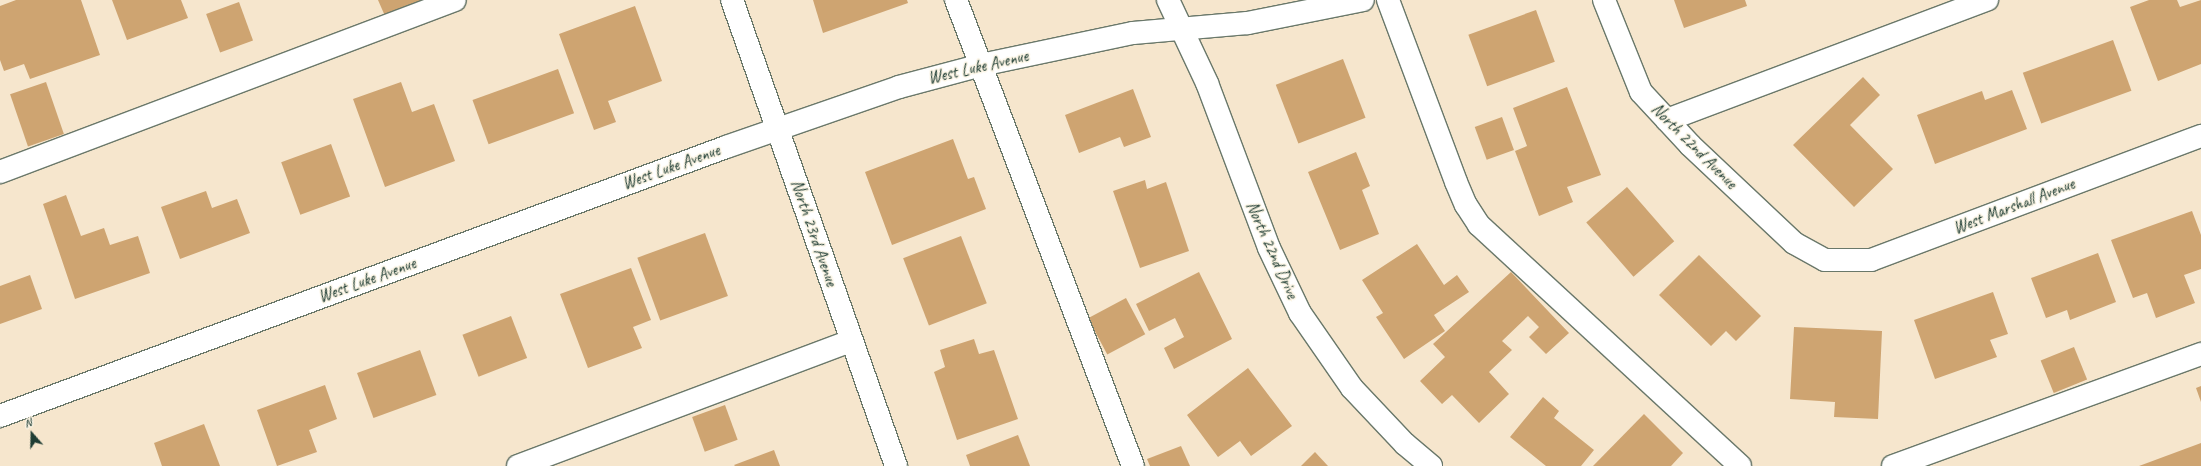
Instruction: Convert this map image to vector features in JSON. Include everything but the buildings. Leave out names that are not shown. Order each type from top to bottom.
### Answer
[{"type":"street","points":[[0,172],[455,0]]},
{"type":"street","name":"North 23rd Avenue","points":[[732,0],[778,128],[850,341],[896,466]]},
{"type":"street","points":[[956,0],[1133,466]]},
{"type":"street","name":"North 22nd Drive","points":[[1168,0],[1180,29],[1207,83],[1270,248],[1300,313],[1352,388],[1405,444],[1431,466]]},
{"type":"street","name":"West Luke Avenue","points":[[0,416],[778,128],[899,87],[981,64],[1139,32],[1248,23],[1364,0]]},
{"type":"street","points":[[1388,0],[1456,182],[1466,205],[1479,225],[1740,466]]},
{"type":"street","name":"North 22nd Avenue","points":[[1604,0],[1641,92],[1667,120],[1794,243],[1825,260]]},
{"type":"street","points":[[1667,120],[1988,0]]},
{"type":"street","name":"West Marshall Avenue","points":[[1825,260],[1871,260],[2201,136]]},
{"type":"street","points":[[518,466],[850,341]]},
{"type":"street","points":[[1893,466],[2201,354]]}]
